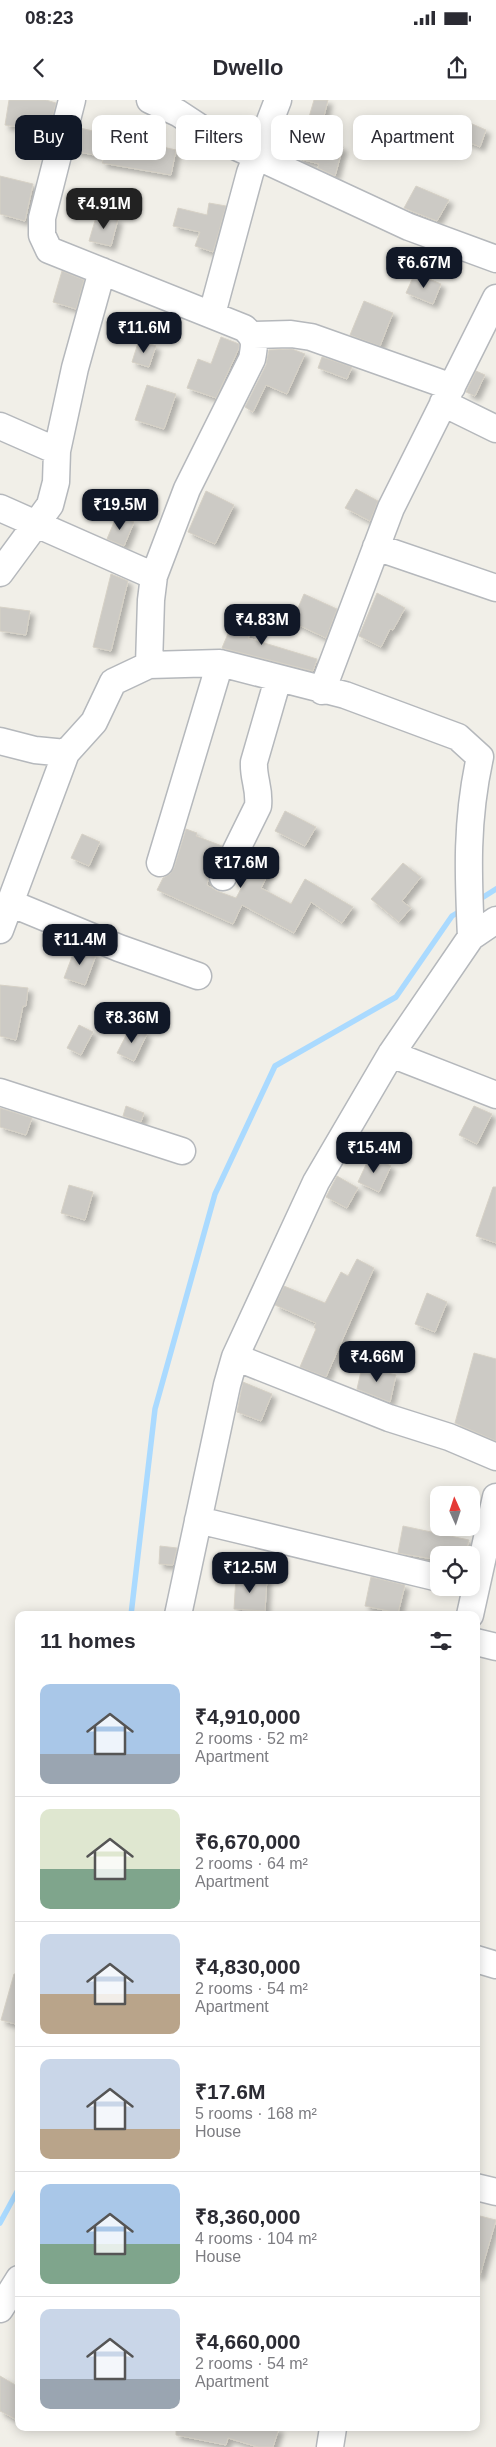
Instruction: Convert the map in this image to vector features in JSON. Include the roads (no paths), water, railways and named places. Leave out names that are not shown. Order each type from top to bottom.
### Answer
[{"type":"street","points":[[72,100],[42,218],[42,235],[49,250],[244,328],[253,335],[256,344],[252,359],[187,488],[154,576],[150,600],[149,665]]},
{"type":"street","points":[[150,100],[181,115]]},
{"type":"street","points":[[261,144],[278,100]]},
{"type":"street","points":[[261,159],[408,228],[496,259]]},
{"type":"street","points":[[212,314],[255,160]]},
{"type":"street","points":[[0,573],[50,504],[56,482],[57,451],[75,368],[102,271]]},
{"type":"street","points":[[322,690],[391,508],[447,395],[494,308]]},
{"type":"street","points":[[253,335],[291,334],[311,337],[447,395],[496,429]]},
{"type":"street","points":[[0,426],[57,451]]},
{"type":"street","points":[[0,508],[154,576]]},
{"type":"street","points":[[376,547],[496,588]]},
{"type":"street","points":[[160,863],[220,663]]},
{"type":"street","points":[[0,930],[66,753],[94,722],[113,682],[149,665],[220,663],[345,695],[488,751],[473,790],[468,837],[471,937]]},
{"type":"street","points":[[223,877],[258,806],[260,793],[253,773],[254,762],[278,678]]},
{"type":"street","points":[[0,741],[34,750],[66,753]]},
{"type":"street","points":[[10,902],[119,948],[198,976]]},
{"type":"street","points":[[179,1611],[226,1385],[235,1357],[316,1182],[390,1054],[471,937],[496,920]]},
{"type":"street","points":[[390,1054],[496,1095]]},
{"type":"street","points":[[0,1092],[182,1151]]},
{"type":"street","points":[[235,1357],[389,1418],[449,1438],[496,1457]]},
{"type":"street","points":[[480,1562],[496,1497]]},
{"type":"street","points":[[198,1520],[430,1576]]},
{"type":"street","points":[[471,1611],[473,1596]]},
{"type":"street","points":[[480,1643],[496,1647]]},
{"type":"street","points":[[480,1959],[496,1965]]},
{"type":"street","points":[[480,2188],[496,2192]]},
{"type":"street","points":[[0,2309],[15,2285]]},
{"type":"street","points":[[330,2447],[333,2431]]},
{"type":"waterway","points":[[477,901],[496,889]]},
{"type":"waterway","points":[[131,1611],[155,1409],[215,1194],[275,1066],[396,997],[452,916],[462,910]]},
{"type":"waterway","points":[[0,2223],[15,2195]]}]
